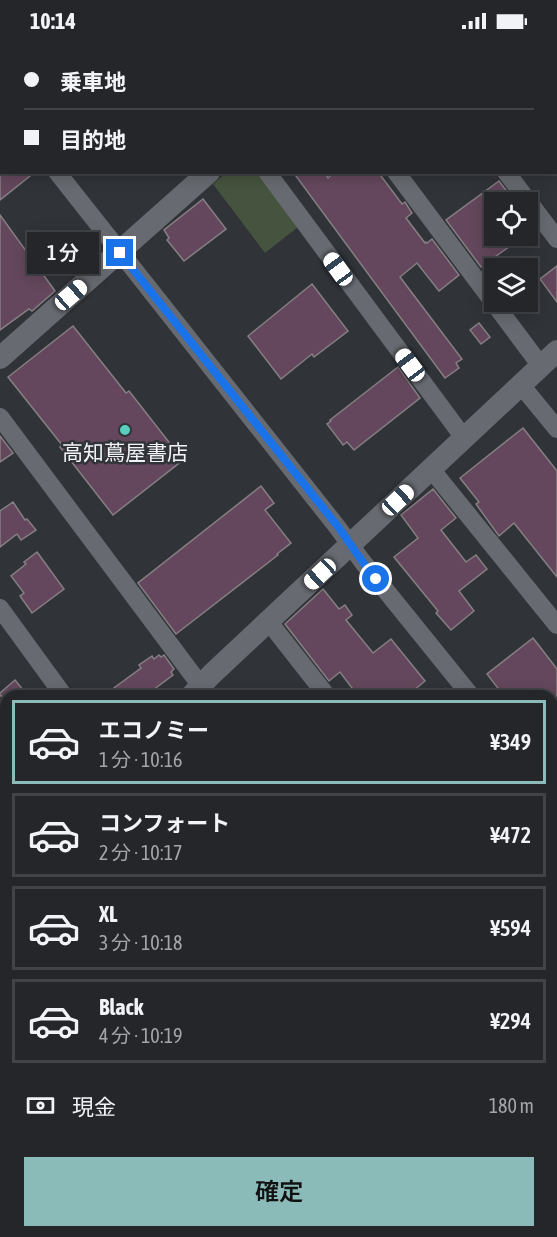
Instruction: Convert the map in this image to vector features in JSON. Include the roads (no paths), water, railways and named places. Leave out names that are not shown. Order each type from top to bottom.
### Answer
[{"type":"street","points":[[59,174],[466,690]]},
{"type":"street","points":[[0,358],[208,174]]},
{"type":"street","points":[[268,174],[464,438]]},
{"type":"street","points":[[197,690],[549,358],[398,174]]},
{"type":"street","points":[[508,174],[557,239]]},
{"type":"street","points":[[521,385],[557,429]]},
{"type":"street","points":[[0,417],[195,690]]},
{"type":"street","points":[[432,469],[557,625]]},
{"type":"street","points":[[0,608],[60,690]]},
{"type":"street","points":[[268,622],[322,690]]},
{"type":"place","name":"高知蔦屋書店","points":[[125,430]]}]
